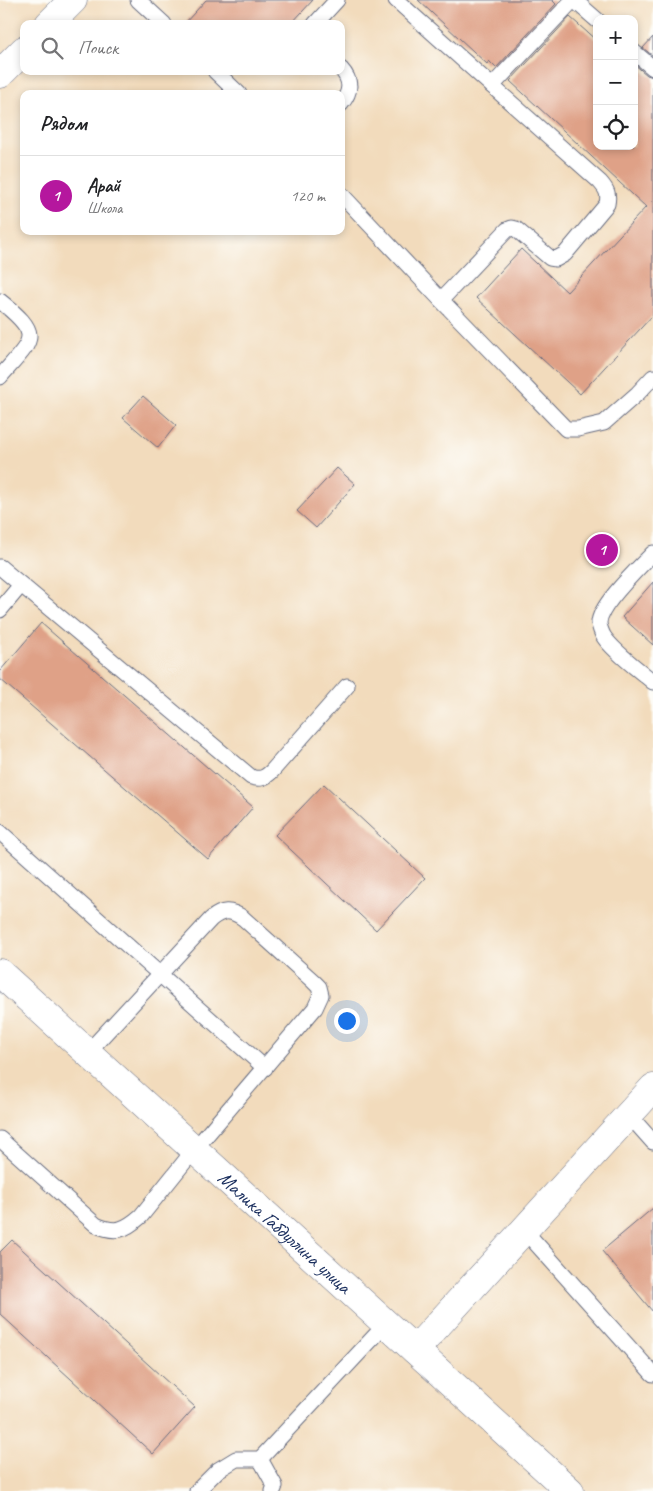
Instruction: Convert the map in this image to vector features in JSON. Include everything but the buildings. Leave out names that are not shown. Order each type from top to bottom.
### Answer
[{"type":"street","points":[[54,20],[73,0]]},
{"type":"street","points":[[0,74],[20,54]]},
{"type":"street","name":"Малика Габдуллина улица","points":[[0,973],[570,1491]]},
{"type":"street","points":[[415,1350],[653,1088]]},
{"type":"lane","points":[[138,0],[160,20]]},
{"type":"lane","points":[[319,20],[337,0]]},
{"type":"lane","points":[[396,0],[600,182],[609,196],[607,204],[565,254],[556,259],[550,258],[516,229],[512,228],[507,230],[441,300]]},
{"type":"lane","points":[[492,86],[573,0],[593,17]]},
{"type":"lane","points":[[638,55],[653,68]]},
{"type":"lane","points":[[345,74],[348,77],[350,86],[345,98]]},
{"type":"lane","points":[[219,75],[236,90]]},
{"type":"lane","points":[[345,198],[566,429],[578,429],[604,424],[638,393],[653,376]]},
{"type":"lane","points":[[0,301],[22,320],[30,334],[28,344],[0,377]]},
{"type":"lane","points":[[653,553],[602,611],[599,623],[604,637],[653,682]]},
{"type":"lane","points":[[0,567],[251,777],[259,779],[266,777],[347,686]]},
{"type":"lane","points":[[0,610],[21,585]]},
{"type":"lane","points":[[0,832],[264,1068]]},
{"type":"lane","points":[[0,1139],[96,1225],[108,1230],[119,1230],[130,1226],[141,1216],[194,1150],[315,1008],[321,994],[319,987],[314,981],[243,918],[227,910],[218,914],[159,974],[88,1053]]},
{"type":"lane","points":[[629,1115],[653,1142]]},
{"type":"lane","points":[[524,1230],[653,1374]]},
{"type":"lane","points":[[197,1491],[218,1470],[236,1459],[260,1460],[386,1324]]},
{"type":"lane","points":[[260,1460],[274,1486],[273,1491]]},
{"type":"place","name":"Арай","points":[[602,550]]}]
